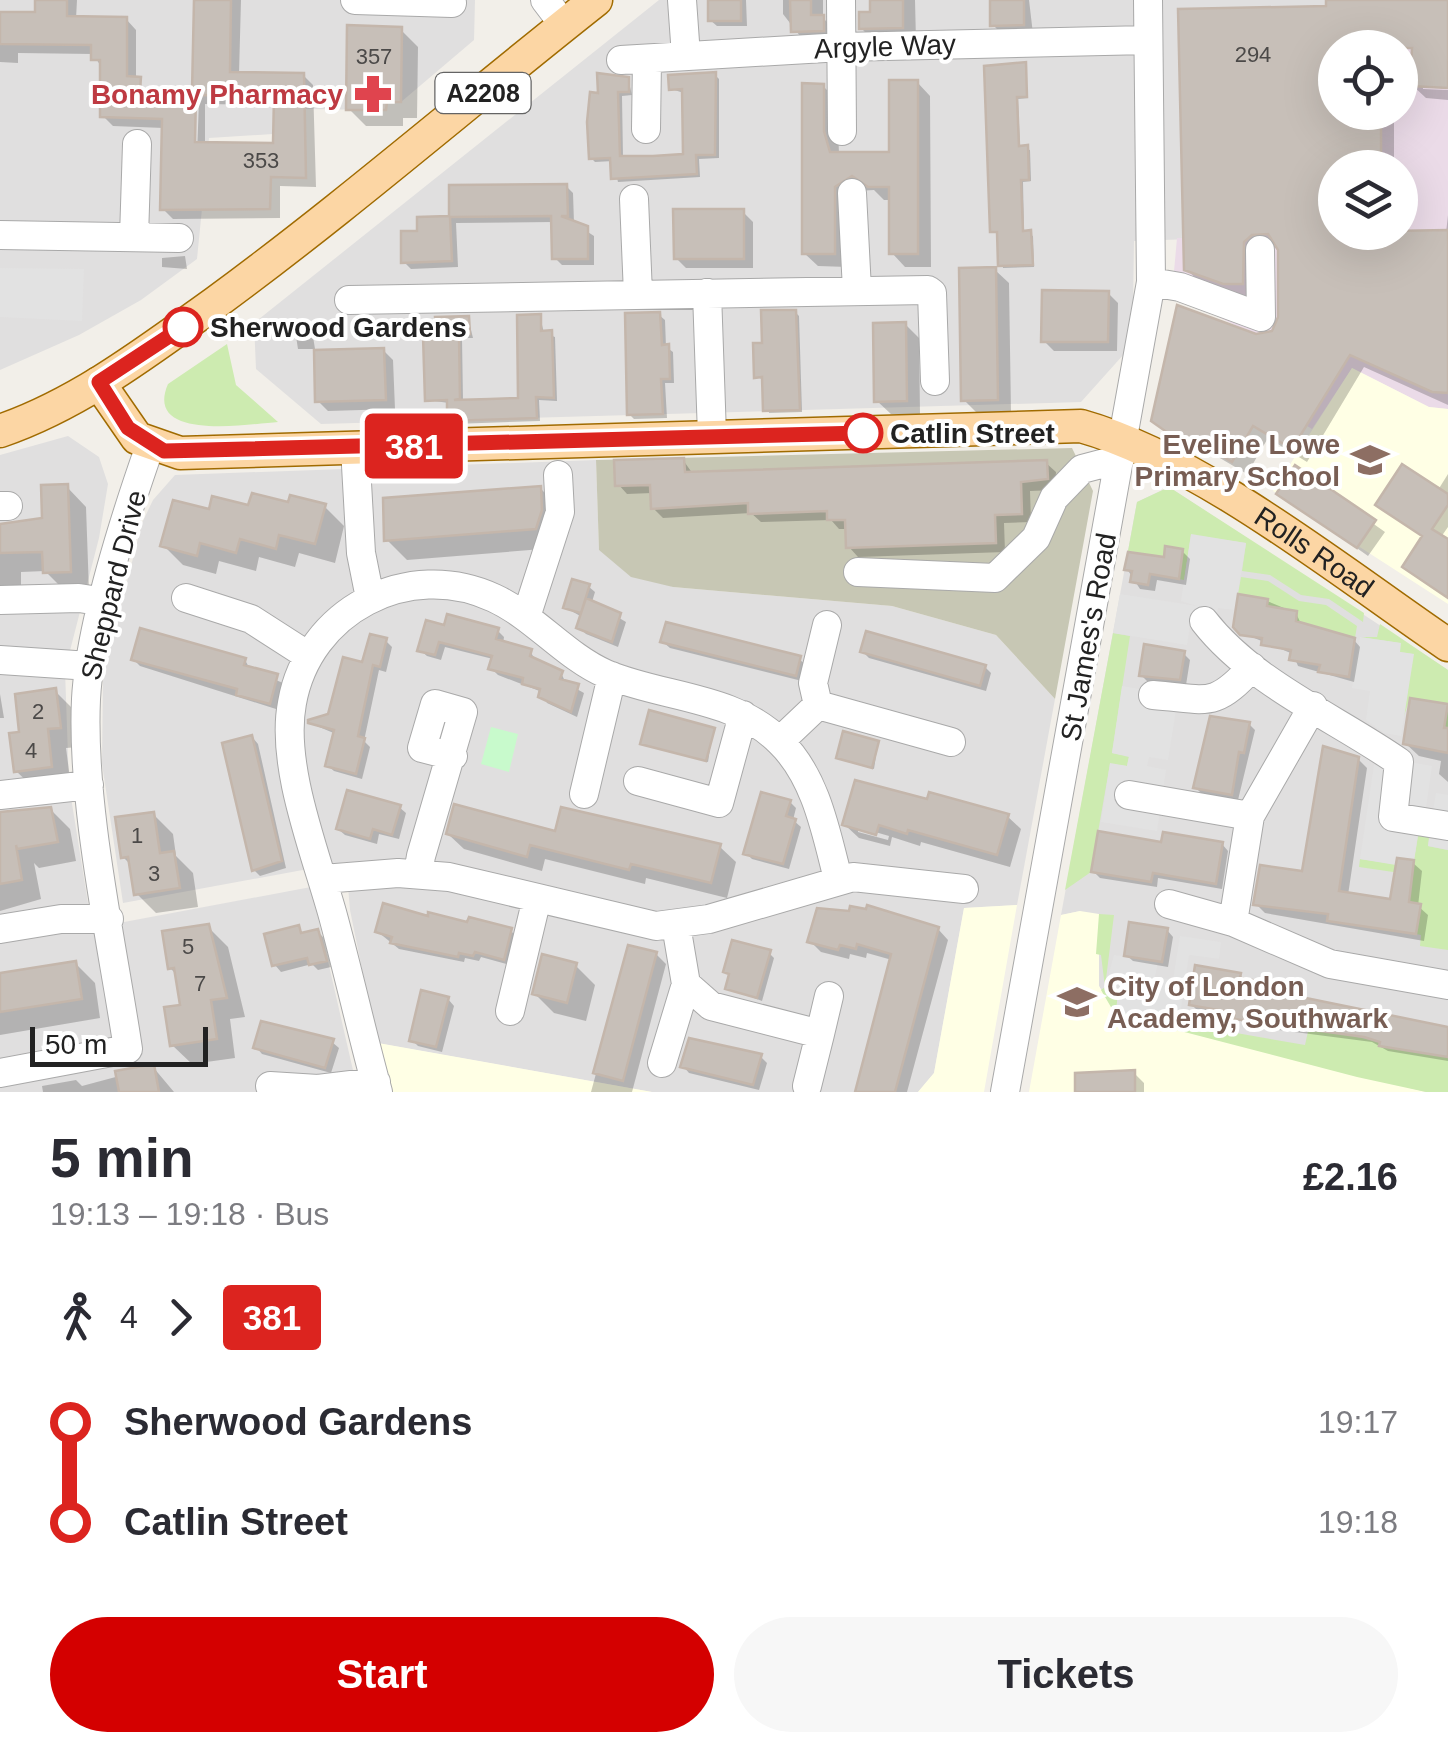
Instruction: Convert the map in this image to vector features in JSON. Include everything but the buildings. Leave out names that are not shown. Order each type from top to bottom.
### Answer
[{"type":"main road","name":"A2208","points":[[0,431],[99,382],[272,262],[554,13],[596,0]]},
{"type":"main road","points":[[99,382],[128,428],[150,446],[197,454],[1080,426],[1122,448]]},
{"type":"main road","name":"Rolls Road","points":[[1122,448],[1212,487],[1448,645]]},
{"type":"street","points":[[355,0],[452,2]]},
{"type":"street","points":[[682,0],[686,56]]},
{"type":"street","points":[[841,0],[842,131]]},
{"type":"street","name":"St James's Road","points":[[1005,1092],[1151,282],[1148,0]]},
{"type":"street","name":"Argyle Way","points":[[646,129],[634,60],[842,47],[1148,40]]},
{"type":"street","points":[[134,238],[137,144]]},
{"type":"street","points":[[852,194],[857,290]]},
{"type":"street","points":[[634,199],[638,294]]},
{"type":"street","points":[[0,235],[179,238]]},
{"type":"street","points":[[1151,282],[1180,287],[1261,317],[1260,250]]},
{"type":"street","points":[[349,300],[922,290],[932,293],[934,381]]},
{"type":"street","points":[[708,293],[712,436]]},
{"type":"street","name":"Sheppard Drive","points":[[0,1074],[128,1049],[90,785],[86,702],[105,602],[150,446]]},
{"type":"street","points":[[355,448],[361,553],[370,598]]},
{"type":"street","points":[[858,572],[994,578],[1036,538],[1054,498],[1082,470],[1122,448]]},
{"type":"street","points":[[526,617],[560,512],[558,476]]},
{"type":"street","points":[[270,1086],[377,1087],[298,784],[289,731],[291,705],[307,655],[343,614],[370,598],[410,586],[448,585],[496,599],[612,676],[743,715],[780,741],[800,766],[812,792],[838,879]]},
{"type":"street","points":[[0,600],[79,598],[105,602]]},
{"type":"street","points":[[186,598],[251,618],[307,655]]},
{"type":"street","points":[[1204,621],[1223,646],[1252,667],[1399,762],[1393,816],[1448,826]]},
{"type":"street","points":[[818,704],[813,683],[827,626]]},
{"type":"street","points":[[0,660],[90,666]]},
{"type":"street","points":[[1152,695],[1215,700],[1226,695],[1252,667]]},
{"type":"street","points":[[584,794],[612,676]]},
{"type":"street","points":[[780,741],[818,704]]},
{"type":"street","points":[[818,704],[951,742]]},
{"type":"street","points":[[1233,922],[1250,816],[1313,706]]},
{"type":"street","points":[[638,780],[720,803],[743,715]]},
{"type":"street","points":[[418,873],[452,756]]},
{"type":"street","points":[[0,795],[90,785]]},
{"type":"street","points":[[1130,796],[1250,816]]},
{"type":"street","points":[[323,879],[418,873],[469,880],[644,925],[676,926],[838,879],[862,877],[964,889]]},
{"type":"street","points":[[510,1011],[538,898]]},
{"type":"street","points":[[1169,904],[1302,944],[1346,968],[1448,985]]},
{"type":"street","points":[[0,930],[61,920],[108,919]]},
{"type":"street","points":[[662,1064],[686,984],[676,926]]},
{"type":"street","points":[[686,984],[698,1000],[711,1006],[820,1034]]},
{"type":"street","points":[[807,1086],[830,996]]},
{"type":"shaded area","points":[[0,0],[475,0],[474,40],[401,102],[387,102],[386,110],[304,109],[273,134],[209,138],[197,259],[141,300],[79,335],[0,370]]},
{"type":"shaded area","points":[[659,0],[1337,0],[1334,30],[1318,30],[1318,130],[1322,130],[1311,228],[1250,237],[1134,241],[1133,308],[1124,354],[1081,402],[321,424],[256,369],[254,323]]},
{"type":"shaded area","points":[[1448,0],[1448,409],[1429,407],[1352,368],[1312,429],[1236,381],[1243,329],[1172,294],[1177,238],[1250,237],[1311,228],[1318,196],[1318,250],[1418,250],[1418,150],[1328,150],[1332,130],[1418,130],[1418,30]]},
{"type":"shaded area","points":[[0,268],[84,269],[82,321],[0,317]]},
{"type":"shaded area","name":"Eveline Lowe Primary School","points":[[1352,368],[1429,407],[1448,409],[1448,604],[1273,491]]},
{"type":"shaded area","points":[[68,436],[99,457],[108,484],[99,538],[65,670],[69,785],[92,928],[311,887],[358,1092],[0,1092],[0,455]]},
{"type":"shaded area","points":[[1072,448],[1093,491],[1055,699],[996,635],[892,606],[673,587],[631,577],[599,550],[596,460]]},
{"type":"shaded area","points":[[596,460],[599,550],[673,587],[892,606],[996,635],[1055,699],[1017,905],[964,908],[934,1073],[918,1092],[652,1092],[377,1043],[350,910],[346,862],[123,903],[102,764],[103,676],[142,523],[153,500],[175,475]]},
{"type":"shaded area","points":[[1169,487],[1448,670],[1448,1092],[1426,1092],[1357,1077],[1115,1014],[1099,986],[1096,954],[1080,911],[1061,915],[1137,502]]},
{"type":"shaded area","points":[[1191,534],[1246,543],[1235,610],[1218,608],[1216,618],[1190,626],[1187,645],[1113,633],[1120,594],[1197,606],[1181,601]]},
{"type":"shaded area","points":[[1360,637],[1401,643],[1400,652],[1414,654],[1401,736],[1384,733],[1366,720],[1370,691],[1352,688]]},
{"type":"shaded area","points":[[1122,686],[1139,689],[1159,707],[1176,710],[1168,760],[1149,757],[1147,766],[1166,770],[1157,831],[1101,822],[1110,763],[1127,766],[1129,757],[1112,753]]},
{"type":"shaded area","points":[[1415,763],[1432,766],[1426,808],[1410,805],[1409,809],[1433,811],[1436,793],[1448,795],[1448,850],[1428,846],[1430,829],[1405,833],[1418,835],[1414,860],[1397,858],[1396,865],[1360,859],[1374,765],[1392,768]]},
{"type":"shaded area","points":[[1017,905],[984,1092],[918,1092],[934,1073],[964,908]]},
{"type":"shaded area","name":"City of London Academy, Southwark","points":[[1080,911],[1099,914],[1099,986],[1116,1014],[1426,1092],[1029,1092],[1061,915]]},
{"type":"shaded area","points":[[1180,936],[1221,942],[1219,959],[1189,955],[1179,1021],[1116,1012],[1118,993],[1105,987],[1114,955],[1158,962],[1155,977],[1173,980]]},
{"type":"shaded area","points":[[378,1043],[652,1092],[389,1092]]},
{"type":"green space","points":[[227,344],[236,385],[278,422],[203,426],[171,415],[164,402],[168,384]]},
{"type":"green space","points":[[1169,487],[1364,613],[1363,622],[1329,599],[1301,595],[1270,575],[1242,571],[1246,543],[1191,535],[1184,580],[1179,579],[1183,549],[1166,546],[1164,557],[1128,551],[1137,502]]},
{"type":"green space","points":[[1241,577],[1268,581],[1299,601],[1326,605],[1357,626],[1355,638],[1296,621],[1297,611],[1267,606],[1268,599],[1238,594]]},
{"type":"green space","points":[[1380,624],[1448,670],[1448,728],[1410,698],[1404,716],[1413,654],[1400,652],[1400,643],[1360,637],[1377,637]]},
{"type":"green space","points":[[1113,633],[1130,636],[1112,753],[1129,756],[1127,766],[1110,764],[1091,872],[1065,890]]},
{"type":"green space","points":[[491,727],[518,734],[509,772],[481,764]]},
{"type":"green space","points":[[1407,828],[1431,829],[1428,846],[1448,850],[1448,950],[1420,946],[1421,935],[1416,934],[1421,904],[1403,901],[1407,874],[1359,867],[1360,859],[1413,867],[1418,836],[1405,833]]},
{"type":"green space","points":[[1099,914],[1114,915],[1105,987],[1101,955],[1096,954]]},
{"type":"green space","points":[[1105,987],[1118,993],[1116,1012],[1305,1045],[1309,1027],[1448,1057],[1448,1092],[1426,1092],[1357,1077],[1115,1014],[1101,990]]},
{"type":"bus line","name":"381","points":[[183,327],[99,382],[137,438],[164,451],[197,454],[863,433]]},
{"type":"place","name":"Bonamy Pharmacy","points":[[373,94]]},
{"type":"place","name":"Sherwood Gardens","points":[[183,327]]},
{"type":"place","name":"Catlin Street","points":[[863,433]]},
{"type":"place","name":"Eveline Lowe Primary School","points":[[1370,460]]},
{"type":"place","name":"City of London Academy, Southwark","points":[[1077,1002]]}]
